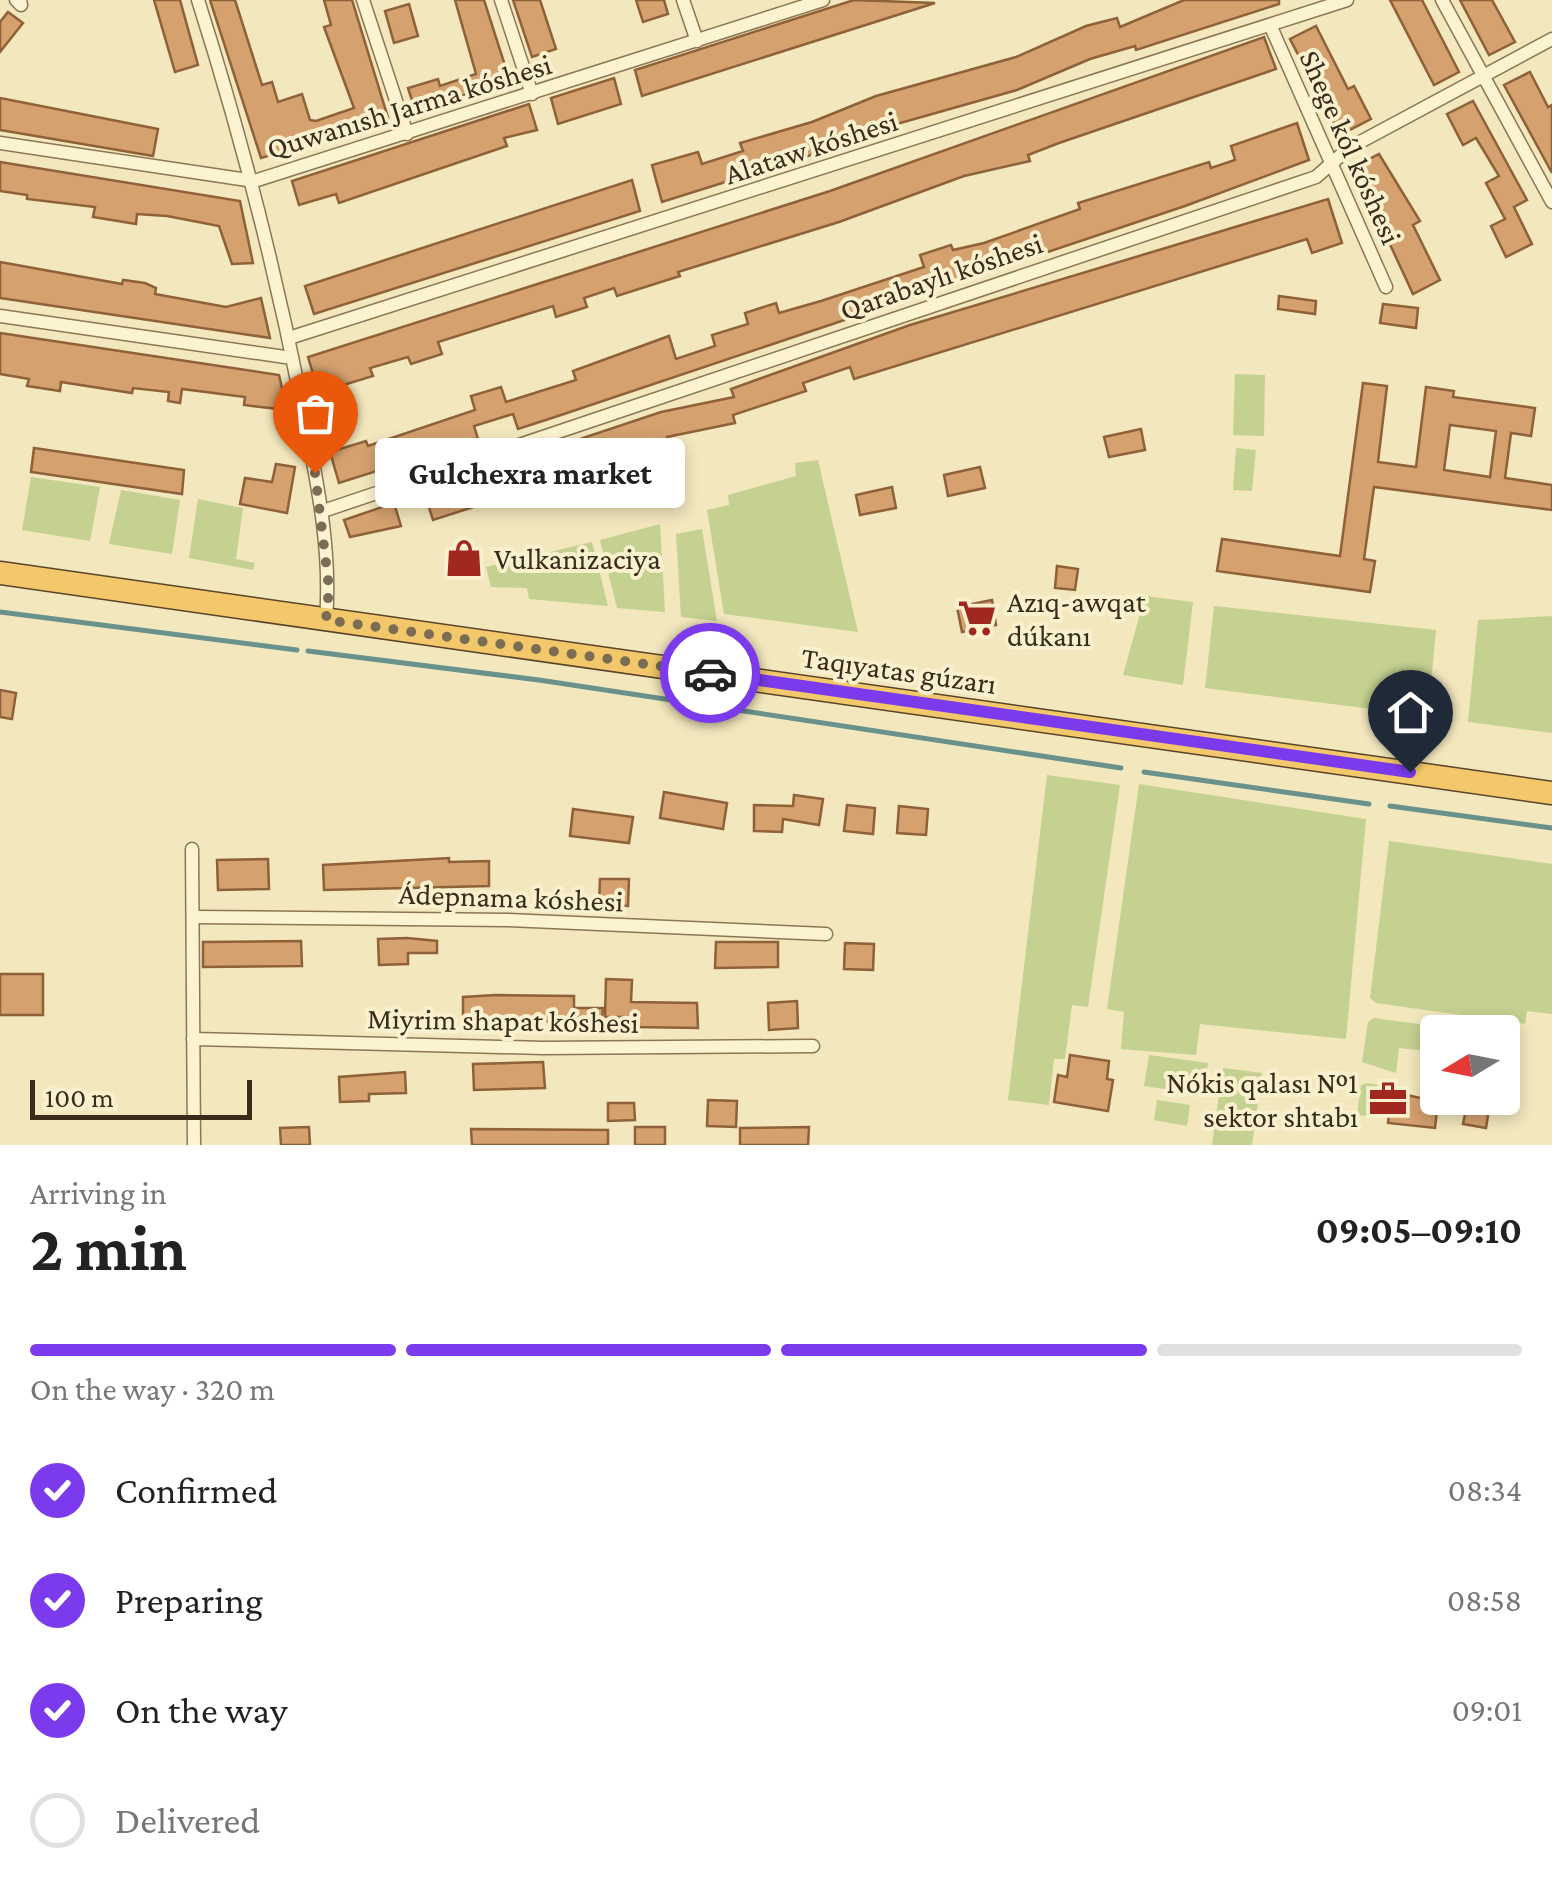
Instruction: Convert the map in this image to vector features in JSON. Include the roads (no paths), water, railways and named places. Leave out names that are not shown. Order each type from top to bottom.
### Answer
[{"type":"highway","name":"Taqıyatas gúzarı","points":[[0,573],[1552,792]]},
{"type":"street","points":[[198,0],[254,180],[289,338],[323,511],[329,588],[326,620]]},
{"type":"street","points":[[363,0],[407,134]]},
{"type":"street","points":[[501,0],[532,94]]},
{"type":"street","points":[[683,0],[698,40]]},
{"type":"street","name":"Quwanısh Jarma kóshesi","points":[[0,143],[254,180],[823,0]]},
{"type":"street","name":"Alataw kóshesi","points":[[289,338],[1346,0]]},
{"type":"street","points":[[1442,0],[1552,202]]},
{"type":"street","name":"Shege kól kóshesi","points":[[1271,27],[1335,164],[1386,287]]},
{"type":"street","name":"Qarabaylı kóshesi","points":[[323,511],[1316,177],[1349,148],[1552,39]]},
{"type":"street","points":[[0,316],[292,358]]},
{"type":"street","points":[[192,849],[194,1145]]},
{"type":"street","name":"Ádepnama kóshesi","points":[[193,918],[508,920],[826,934]]},
{"type":"street","name":"Miyrim shapat kóshesi","points":[[193,1039],[544,1048],[814,1046]]},
{"type":"waterway","points":[[0,612],[297,650]]},
{"type":"waterway","points":[[308,651],[539,680],[1121,768]]},
{"type":"waterway","points":[[1144,772],[1369,804]]},
{"type":"waterway","points":[[1390,806],[1552,828]]},
{"type":"place","name":"Gulchexra market","points":[[315,473]]},
{"type":"place","name":"Vulkanizaciya","points":[[464,558]]},
{"type":"place","name":"Azıq-awqat dúkanı","points":[[977,618]]},
{"type":"place","name":"Nókis qalası №1 sektor shtabı","points":[[1388,1099]]}]
